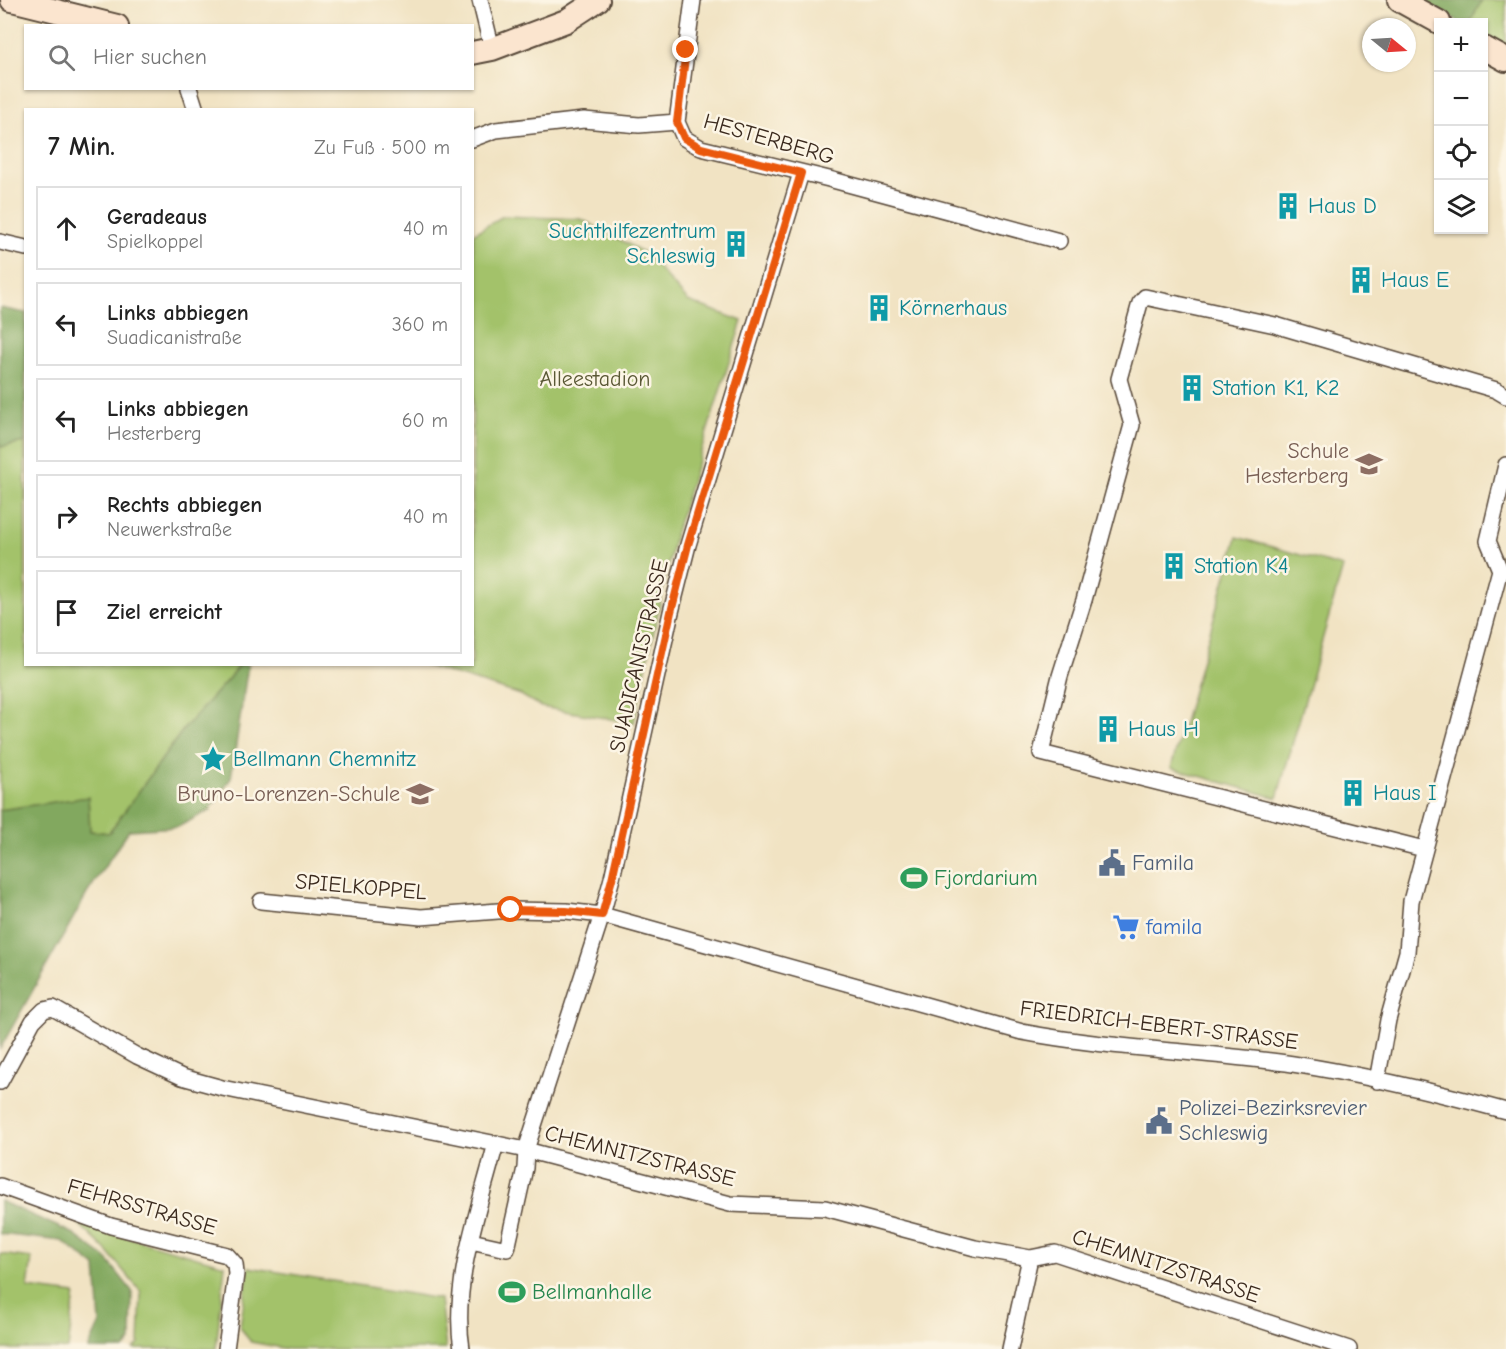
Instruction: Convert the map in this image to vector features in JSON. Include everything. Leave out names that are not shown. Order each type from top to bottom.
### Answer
[{"type":"street","points":[[12,0],[109,24]]},
{"type":"street","points":[[480,0],[482,51],[566,21],[598,0]]},
{"type":"street","points":[[677,122],[693,0]]},
{"type":"street","points":[[1399,0],[1434,19]]},
{"type":"street","points":[[1488,50],[1506,60]]},
{"type":"street","points":[[190,90],[195,108]]},
{"type":"street","name":"HESTERBERG","points":[[474,138],[496,130],[584,120],[639,125],[677,122],[684,138],[701,148],[1059,241]]},
{"type":"street","name":"SUADICANISTRASSE","points":[[471,1241],[507,1249],[525,1168],[526,1150],[612,879],[688,545],[801,173]]},
{"type":"street","points":[[0,242],[24,248]]},
{"type":"street","points":[[1424,849],[1041,753],[1060,675],[1084,600],[1132,425],[1119,380],[1140,303],[1145,297],[1275,326],[1496,390],[1506,396]]},
{"type":"street","points":[[1377,1081],[1388,1020],[1407,952],[1411,901],[1500,570],[1488,541],[1506,465]]},
{"type":"street","name":"SPIELKOPPEL","points":[[261,901],[422,917],[511,910],[566,911],[602,915]]},
{"type":"street","name":"FRIEDRICH-EBERT-STRASSE","points":[[602,915],[1022,1032],[1292,1064],[1506,1111]]},
{"type":"street","name":"CHEMNITZSTRASSE","points":[[0,1082],[33,1021],[44,1010],[53,1008],[105,1038],[182,1077],[222,1088],[496,1143],[730,1204],[825,1208],[975,1248],[1030,1258],[1055,1253],[1349,1349]]},
{"type":"street","points":[[462,1349],[459,1329],[460,1297],[471,1241],[496,1143]]},
{"type":"street","name":"FEHRSSTRASSE","points":[[0,1186],[111,1226],[226,1255],[235,1264],[236,1274],[226,1349]]},
{"type":"street","points":[[1010,1349],[1030,1258]]},
{"type":"green space","points":[[1419,0],[1482,0],[1472,18],[1453,18]]},
{"type":"green space","points":[[1482,0],[1506,0],[1506,49],[1488,38],[1488,18],[1472,18]]},
{"type":"green space","name":"Alleestadion","points":[[503,216],[581,219],[645,253],[688,301],[742,321],[675,534],[634,723],[541,707],[521,695],[427,666],[474,666],[474,233]]},
{"type":"green space","points":[[0,308],[24,313],[24,442],[0,447]]},
{"type":"green space","points":[[24,442],[24,666],[238,666],[183,730],[109,833],[90,831],[88,797],[0,810],[0,447]]},
{"type":"green space","points":[[1237,537],[1343,567],[1277,798],[1171,768]]},
{"type":"green space","points":[[238,666],[248,666],[231,778],[210,810],[178,827],[129,830],[88,892],[0,1049],[0,810],[88,797],[90,831],[109,833],[183,730]]},
{"type":"green space","points":[[0,1201],[70,1232],[106,1258],[132,1291],[131,1341],[124,1349],[88,1349],[100,1323],[96,1267],[62,1241],[0,1234]]},
{"type":"green space","points":[[78,1223],[225,1265],[216,1349],[134,1349],[139,1344],[141,1292],[107,1251]]},
{"type":"green space","points":[[0,1254],[32,1258],[28,1288],[75,1294],[68,1349],[0,1349]]},
{"type":"green space","points":[[249,1267],[440,1299],[446,1349],[288,1349],[251,1342],[240,1327]]},
{"type":"place","name":"Haus D","points":[[1288,206]]},
{"type":"place","name":"Suchthilfezentrum Schleswig","points":[[736,244]]},
{"type":"place","name":"Haus E","points":[[1361,280]]},
{"type":"place","name":"Körnerhaus","points":[[879,308]]},
{"type":"place","name":"Station K1, K2","points":[[1192,388]]},
{"type":"place","name":"Schule Hesterberg","points":[[1369,464]]},
{"type":"place","name":"Station K4","points":[[1174,566]]},
{"type":"place","name":"Haus H","points":[[1108,729]]},
{"type":"place","name":"Bellmann Chemnitz","points":[[213,759]]},
{"type":"place","name":"Haus I","points":[[1353,793]]},
{"type":"place","name":"Bruno-Lorenzen-Schule","points":[[420,794]]},
{"type":"place","name":"Famila","points":[[1112,863]]},
{"type":"place","name":"Fjordarium","points":[[914,878]]},
{"type":"place","name":"famila","points":[[1126,927]]},
{"type":"place","name":"Polizei-Bezirksrevier Schleswig","points":[[1159,1121]]},
{"type":"place","name":"Bellmanhalle","points":[[512,1292]]},
{"type":"route","points":[[511,910],[566,911],[602,915],[688,545],[801,173],[701,148],[684,138],[677,122],[686,50]]}]
